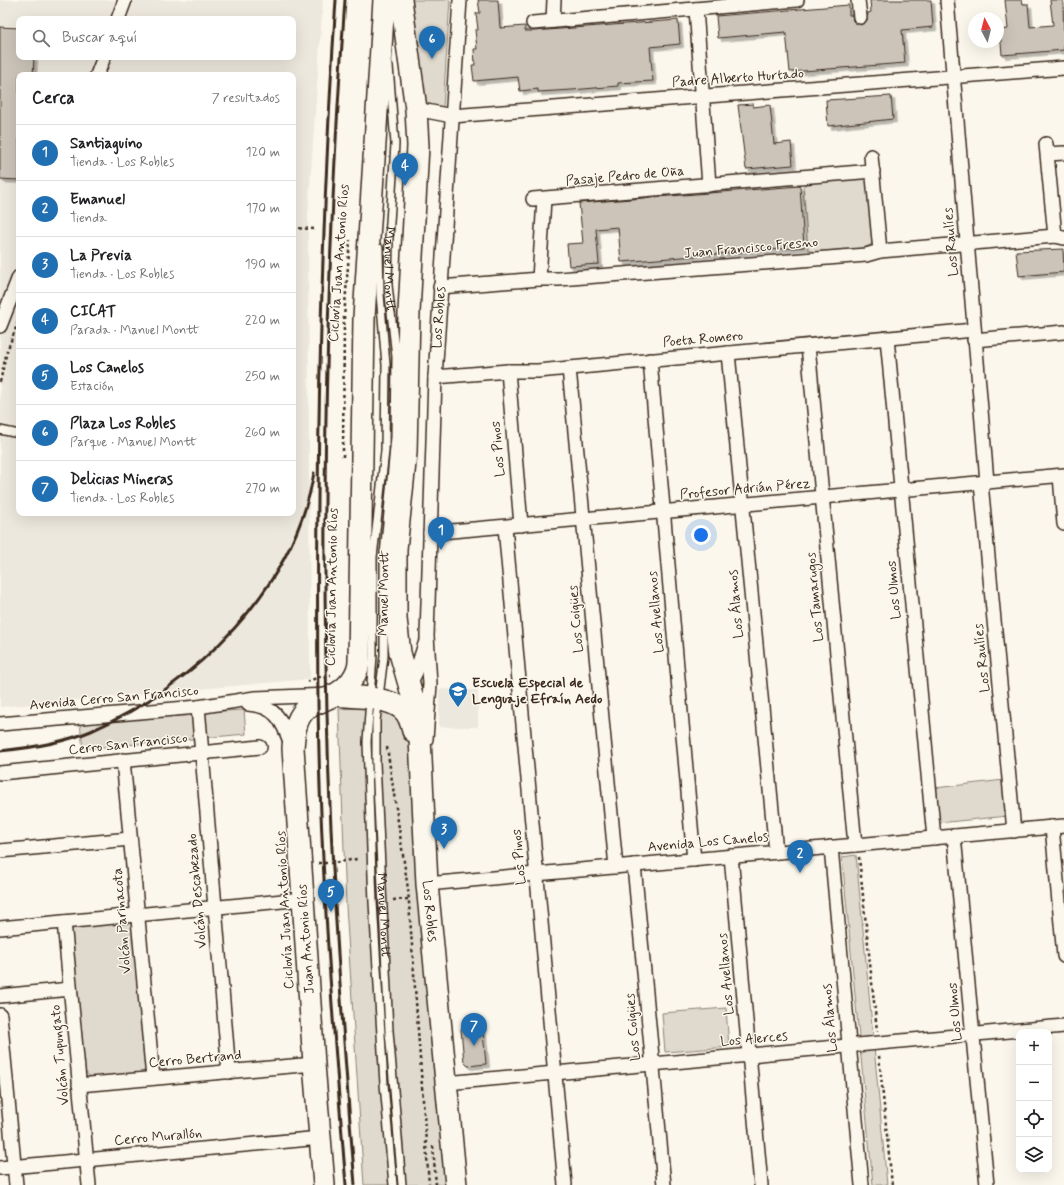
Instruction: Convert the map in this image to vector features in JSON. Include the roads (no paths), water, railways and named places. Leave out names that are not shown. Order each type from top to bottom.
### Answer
[{"type":"main road","name":"Manuel Montt","points":[[329,691],[343,690],[351,682],[358,669],[359,663],[362,376],[384,0]]},
{"type":"main road","name":"Manuel Montt","points":[[401,0],[416,109],[417,162],[409,312],[406,437],[395,574],[397,638],[417,712],[420,738],[421,771]]},
{"type":"main road","points":[[375,699],[396,696],[409,686]]},
{"type":"main road","points":[[329,691],[375,699],[398,706],[407,714],[413,731],[421,771]]},
{"type":"main road","name":"Juan Antonio Ríos","points":[[324,1185],[314,1064],[293,748],[295,729],[305,709],[329,691]]},
{"type":"main road","name":"Los Robles","points":[[421,771],[427,884],[456,1185]]},
{"type":"street","points":[[119,16],[125,0]]},
{"type":"street","name":"Los Robles","points":[[421,771],[429,719],[430,684],[428,636],[434,377],[460,0]]},
{"type":"street","points":[[553,21],[554,0]]},
{"type":"street","points":[[533,23],[797,0]]},
{"type":"street","points":[[858,0],[860,17]]},
{"type":"street","name":"Los Raulíes","points":[[947,0],[974,335],[984,483],[1014,831]]},
{"type":"street","points":[[696,9],[709,185]]},
{"type":"street","points":[[98,72],[103,60]]},
{"type":"street","name":"Padre Alberto Hurtado","points":[[416,109],[452,116],[954,78],[1064,68]]},
{"type":"street","points":[[1060,237],[1047,149],[1064,153]]},
{"type":"street","points":[[871,156],[880,252]]},
{"type":"street","name":"Pasaje Pedro de Oña","points":[[539,279],[538,199],[872,171]]},
{"type":"street","name":"Juan Francisco Fresno","points":[[440,286],[559,279],[843,257],[880,252],[1060,237]]},
{"type":"street","points":[[0,326],[16,285]]},
{"type":"street","name":"Poeta Romero","points":[[434,377],[508,371],[538,371],[886,338],[1064,332]]},
{"type":"street","name":"Los Ulmos","points":[[886,338],[934,838]]},
{"type":"street","name":"Los Tamarugos","points":[[808,346],[855,845]]},
{"type":"street","name":"Los Álamos","points":[[728,353],[776,852]]},
{"type":"street","name":"Los Avellanos","points":[[650,360],[694,860]]},
{"type":"street","name":"Los Coigües","points":[[569,368],[616,867]]},
{"type":"street","name":"Los Pinos","points":[[508,371],[521,525]]},
{"type":"street","points":[[1062,476],[1064,524]]},
{"type":"street","name":"Profesor Adrián Pérez","points":[[430,533],[1062,476]]},
{"type":"street","name":"Los Pinos","points":[[505,527],[565,1185]]},
{"type":"street","name":"Los Robles","points":[[409,686],[416,672],[428,636]]},
{"type":"street","points":[[230,703],[255,698],[329,691]]},
{"type":"street","points":[[230,703],[263,706],[272,711],[283,723],[293,748]]},
{"type":"street","name":"Avenida Cerro San Francisco","points":[[0,724],[230,703]]},
{"type":"street","name":"Volcán Descabezado","points":[[198,707],[229,1072]]},
{"type":"street","name":"Cerro San Francisco","points":[[0,773],[260,747]]},
{"type":"street","name":"Volcán Parinacota","points":[[123,760],[153,1078]]},
{"type":"street","points":[[1058,827],[1064,956]]},
{"type":"street","name":"Avenida Los Canelos","points":[[427,884],[1058,827]]},
{"type":"street","name":"Los Ulmos","points":[[954,836],[987,1185]]},
{"type":"street","points":[[0,851],[130,839]]},
{"type":"street","name":"Los Álamos","points":[[831,847],[862,1185]]},
{"type":"street","name":"Los Avellanos","points":[[731,856],[761,1185]]},
{"type":"street","name":"Los Coigües","points":[[634,865],[664,1185]]},
{"type":"street","points":[[0,928],[303,899]]},
{"type":"street","name":"Volcán Tupungato","points":[[64,922],[89,1185]]},
{"type":"street","points":[[0,996],[70,989]]},
{"type":"street","points":[[0,1015],[16,1185]]},
{"type":"street","name":"Los Alerces","points":[[446,1083],[1064,1026]]},
{"type":"street","name":"Cerro Bertrand","points":[[79,1085],[314,1064]]},
{"type":"street","name":"Cerro Murallón","points":[[0,1168],[320,1138]]},
{"type":"lane","points":[[389,0],[389,43]]},
{"type":"lane","name":"Manuel Montt","points":[[389,57],[395,144],[389,238],[388,285],[396,357],[396,393],[393,469],[384,555],[384,656],[367,742],[373,902],[384,1084],[393,1185]]},
{"type":"lane","name":"Manuel Montt","points":[[372,186],[378,224]]},
{"type":"lane","name":"Manuel Montt","points":[[379,242],[379,276],[386,365],[385,451],[372,556],[373,654],[377,808],[389,1031],[402,1185]]},
{"type":"lane","points":[[0,430],[16,433]]},
{"type":"railway","points":[[336,0],[326,176],[320,351],[318,703],[324,884],[346,1185]]},
{"type":"railway","points":[[345,0],[338,97],[329,292],[326,390],[325,585],[326,683],[334,882],[343,1033],[355,1185]]},
{"type":"railway","points":[[0,751],[47,744],[69,739],[91,731],[130,712],[167,688],[202,660],[234,628],[262,593],[285,556],[303,515],[314,473]]},
{"type":"place","name":"Plaza Los Robles","points":[[432,59]]},
{"type":"place","name":"CICAT","points":[[405,186]]},
{"type":"place","name":"Santiaguino","points":[[441,550]]},
{"type":"place","name":"Escuela Especial de Lenguaje Efraín Aedo","points":[[458,708]]},
{"type":"place","name":"La Previa","points":[[444,849]]},
{"type":"place","name":"Emanuel","points":[[800,873]]},
{"type":"place","name":"Los Canelos","points":[[331,912]]},
{"type":"place","name":"Delicias Mineras","points":[[474,1046]]}]
